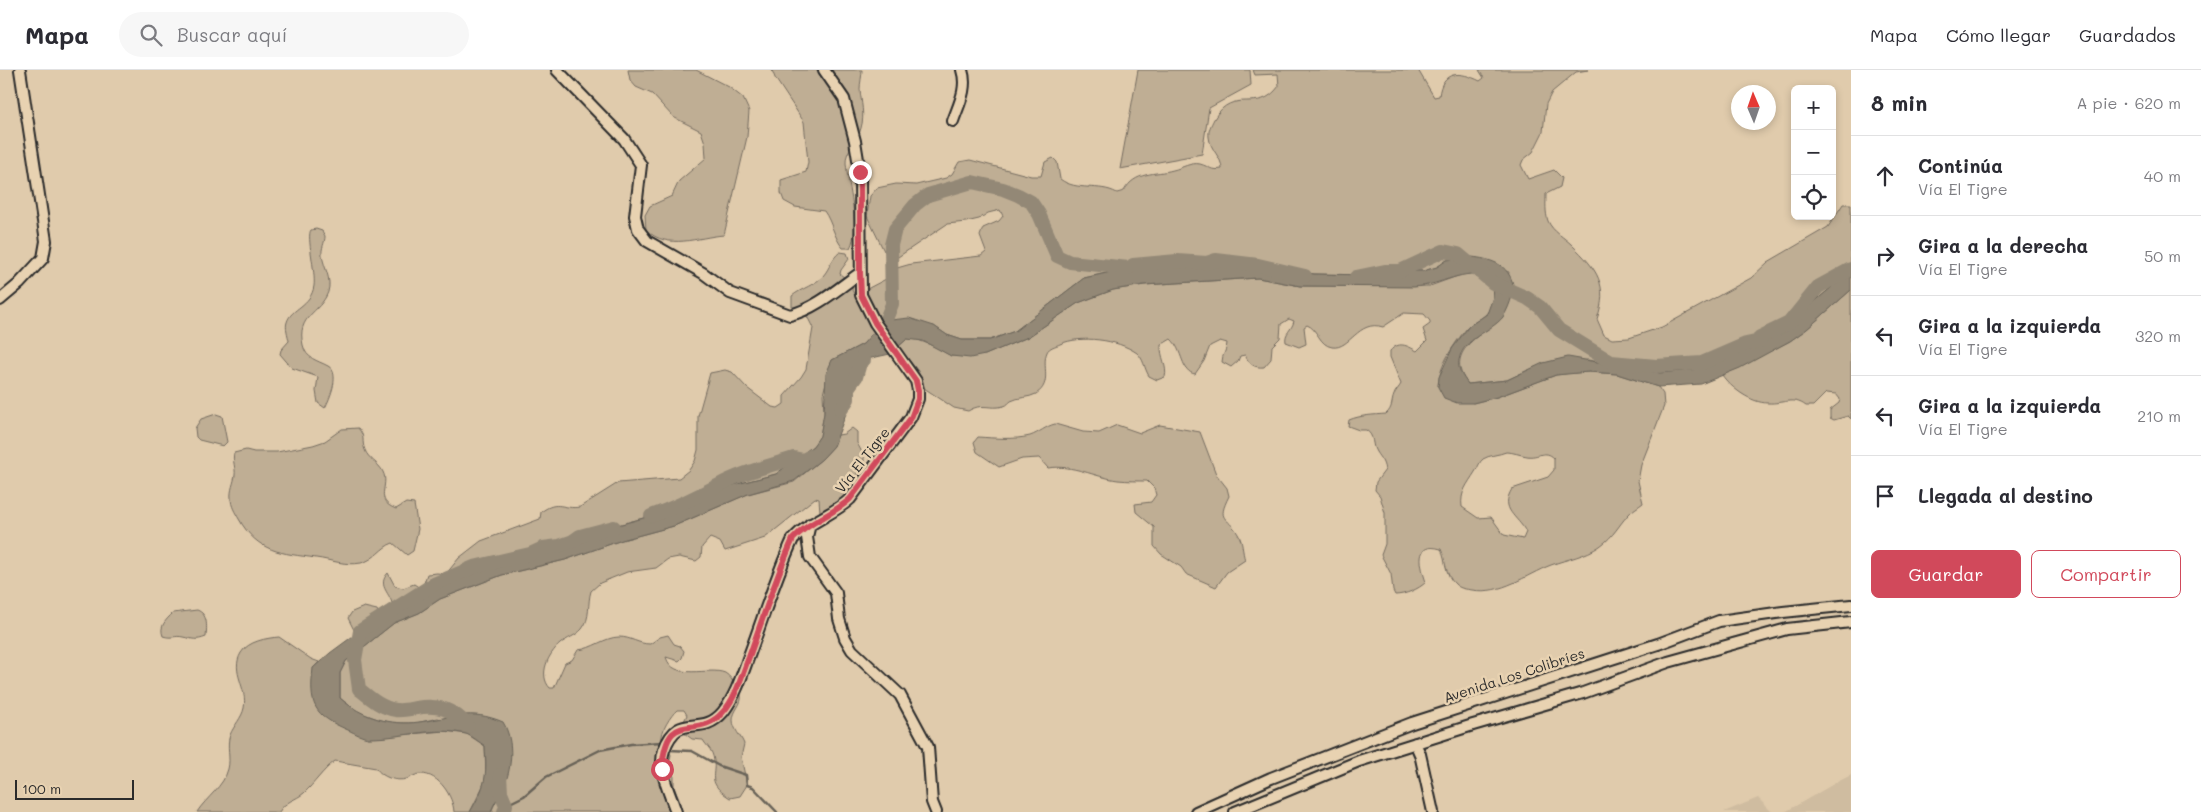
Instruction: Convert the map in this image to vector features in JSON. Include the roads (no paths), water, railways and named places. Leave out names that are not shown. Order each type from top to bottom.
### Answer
[{"type":"street","points":[[0,300],[40,262],[43,258],[46,241],[20,70]]},
{"type":"street","points":[[557,70],[624,139],[641,165],[635,216],[638,229],[647,241],[697,269],[730,293],[790,315],[800,313],[860,273]]},
{"type":"street","name":"Vía El Tigre","points":[[676,812],[662,769],[663,752],[670,735],[675,729],[712,722],[724,711],[739,683],[793,539],[810,524],[840,508],[850,499],[911,418],[918,399],[916,381],[875,323],[861,295],[861,189],[855,141],[844,99],[824,70]]},
{"type":"street","points":[[953,120],[964,92],[965,78],[962,70]]},
{"type":"street","points":[[810,524],[807,537],[810,557],[836,593],[838,619],[845,638],[852,650],[900,695],[928,746],[932,802],[936,812]]},
{"type":"street","name":"Avenida Los Colibríes","points":[[1196,812],[1271,778],[1412,723],[1658,644],[1719,621],[1851,605]]},
{"type":"street","points":[[1235,812],[1358,761],[1583,693],[1668,662],[1734,642],[1787,629],[1851,622]]},
{"type":"street","points":[[1415,743],[1420,754],[1433,812]]},
{"type":"waterway","points":[[841,410],[848,399],[848,388],[856,377],[860,363],[864,360],[863,355],[874,344],[881,332],[892,304],[891,245],[895,229],[915,205],[928,195],[972,182],[1003,189],[1031,202],[1039,214],[1057,256],[1070,262],[1129,268],[1133,265],[1177,261],[1207,263],[1216,260],[1258,265],[1305,276]]},
{"type":"waterway","points":[[1356,277],[1385,271],[1400,271],[1443,251],[1458,254],[1493,283],[1527,298],[1540,307],[1559,330],[1611,362],[1656,366],[1702,363],[1746,344],[1760,341],[1760,337],[1789,323],[1818,287],[1851,269]]},
{"type":"waterway","points":[[651,516],[676,506],[726,481],[794,458],[803,460],[813,455]]},
{"type":"waterway","points":[[468,726],[457,715],[445,709],[438,707],[391,709],[376,702],[359,689],[355,660],[360,631],[434,584],[474,567],[530,554],[543,548],[559,546],[573,541],[580,536],[614,527]]},
{"type":"waterway","points":[[506,805],[524,796],[546,777],[600,750],[631,744],[662,742],[663,744]]},
{"type":"waterway","points":[[667,748],[669,750],[692,751],[719,766],[746,775],[747,785],[753,787],[777,812]]},
{"type":"waterway","points":[[500,775],[501,793],[506,805],[504,812]]}]
